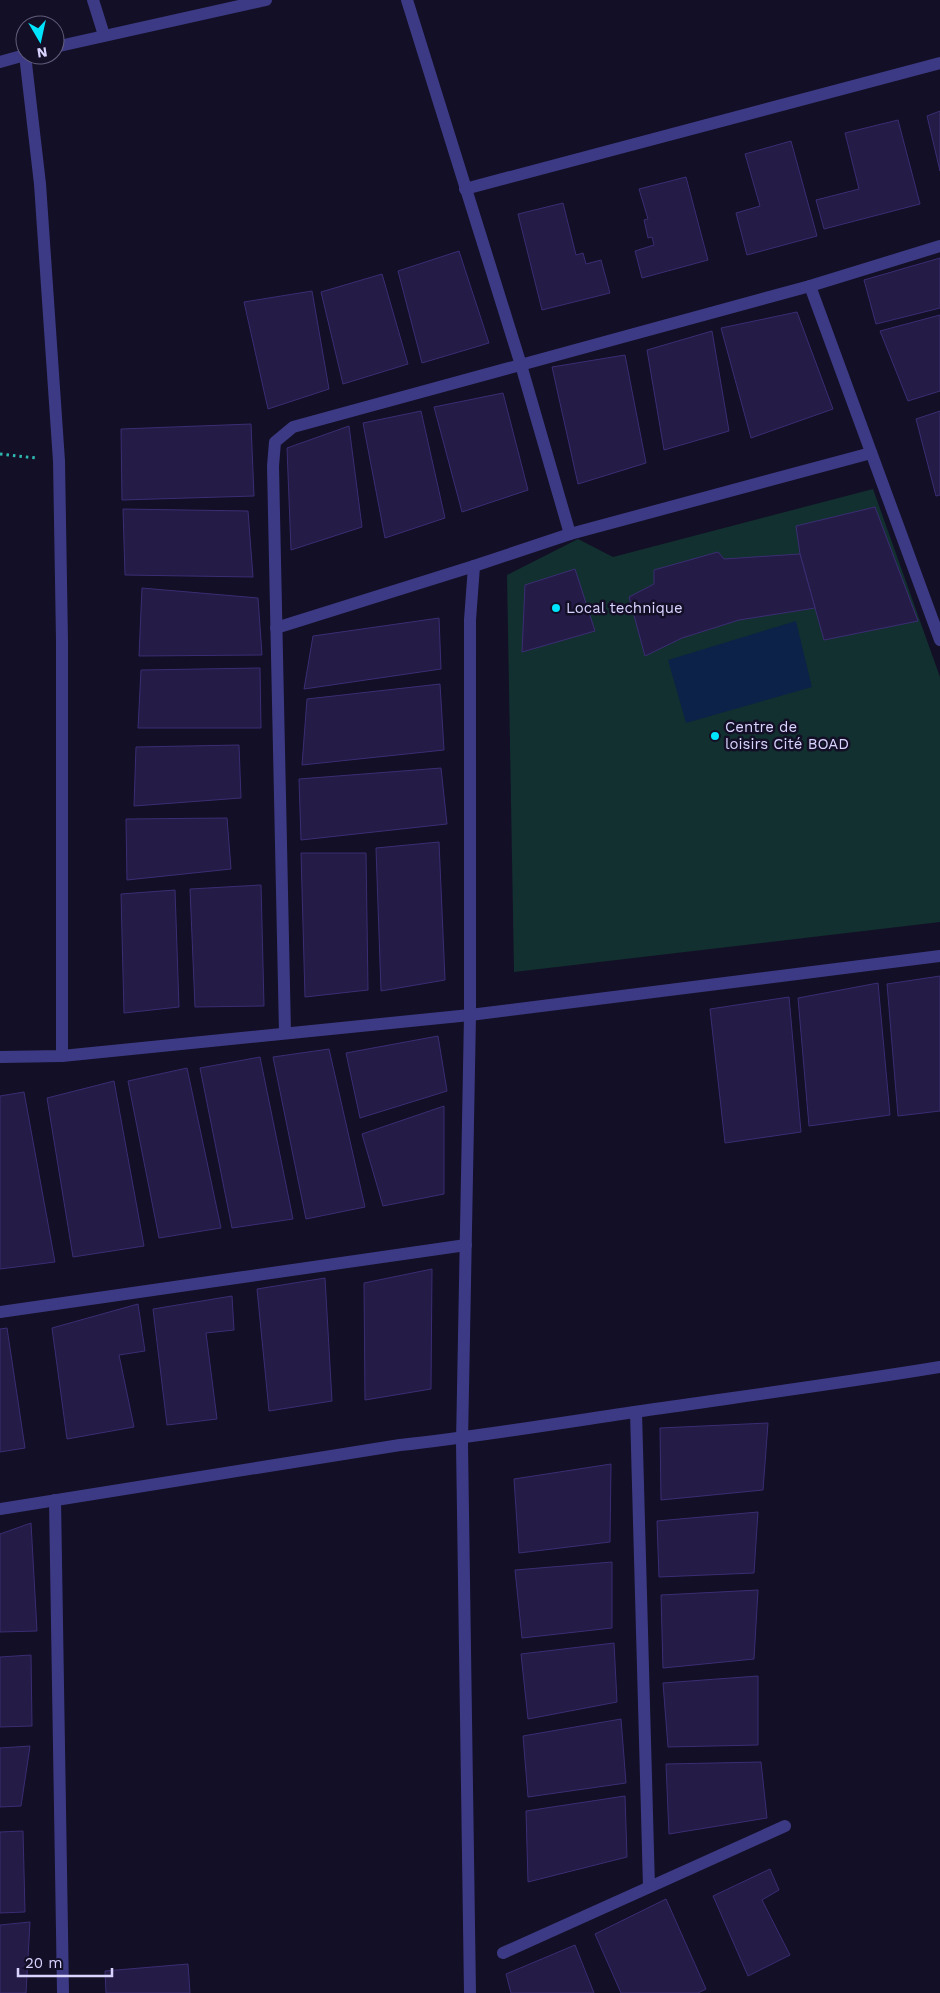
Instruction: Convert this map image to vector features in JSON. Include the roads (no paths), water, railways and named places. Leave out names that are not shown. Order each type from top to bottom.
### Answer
[{"type":"street","points":[[93,0],[104,36]]},
{"type":"street","points":[[65,45],[266,0]]},
{"type":"street","points":[[406,0],[521,364],[570,534]]},
{"type":"street","points":[[0,62],[15,58]]},
{"type":"street","points":[[465,189],[940,64]]},
{"type":"street","points":[[26,65],[40,184],[59,461],[62,641],[62,1056]]},
{"type":"street","points":[[285,1033],[273,466],[275,442],[294,427],[810,286],[940,246]]},
{"type":"street","points":[[810,286],[940,640]]},
{"type":"street","points":[[276,628],[570,534],[872,453]]},
{"type":"street","points":[[470,1993],[463,1438],[470,1015],[470,620],[474,566]]},
{"type":"street","points":[[0,1057],[62,1056],[470,1015],[940,956]]},
{"type":"street","points":[[0,1312],[466,1245]]},
{"type":"street","points":[[0,1509],[400,1445],[463,1438],[809,1389],[940,1367]]},
{"type":"street","points":[[636,1412],[648,1887]]},
{"type":"street","points":[[55,1500],[64,1993]]},
{"type":"street","points":[[503,1953],[785,1826]]},
{"type":"water","points":[[796,621],[812,687],[686,723],[668,660]]},
{"type":"place","name":"Local technique","points":[[556,608]]},
{"type":"place","name":"Centre de loisirs Cité BOAD","points":[[715,736]]}]
